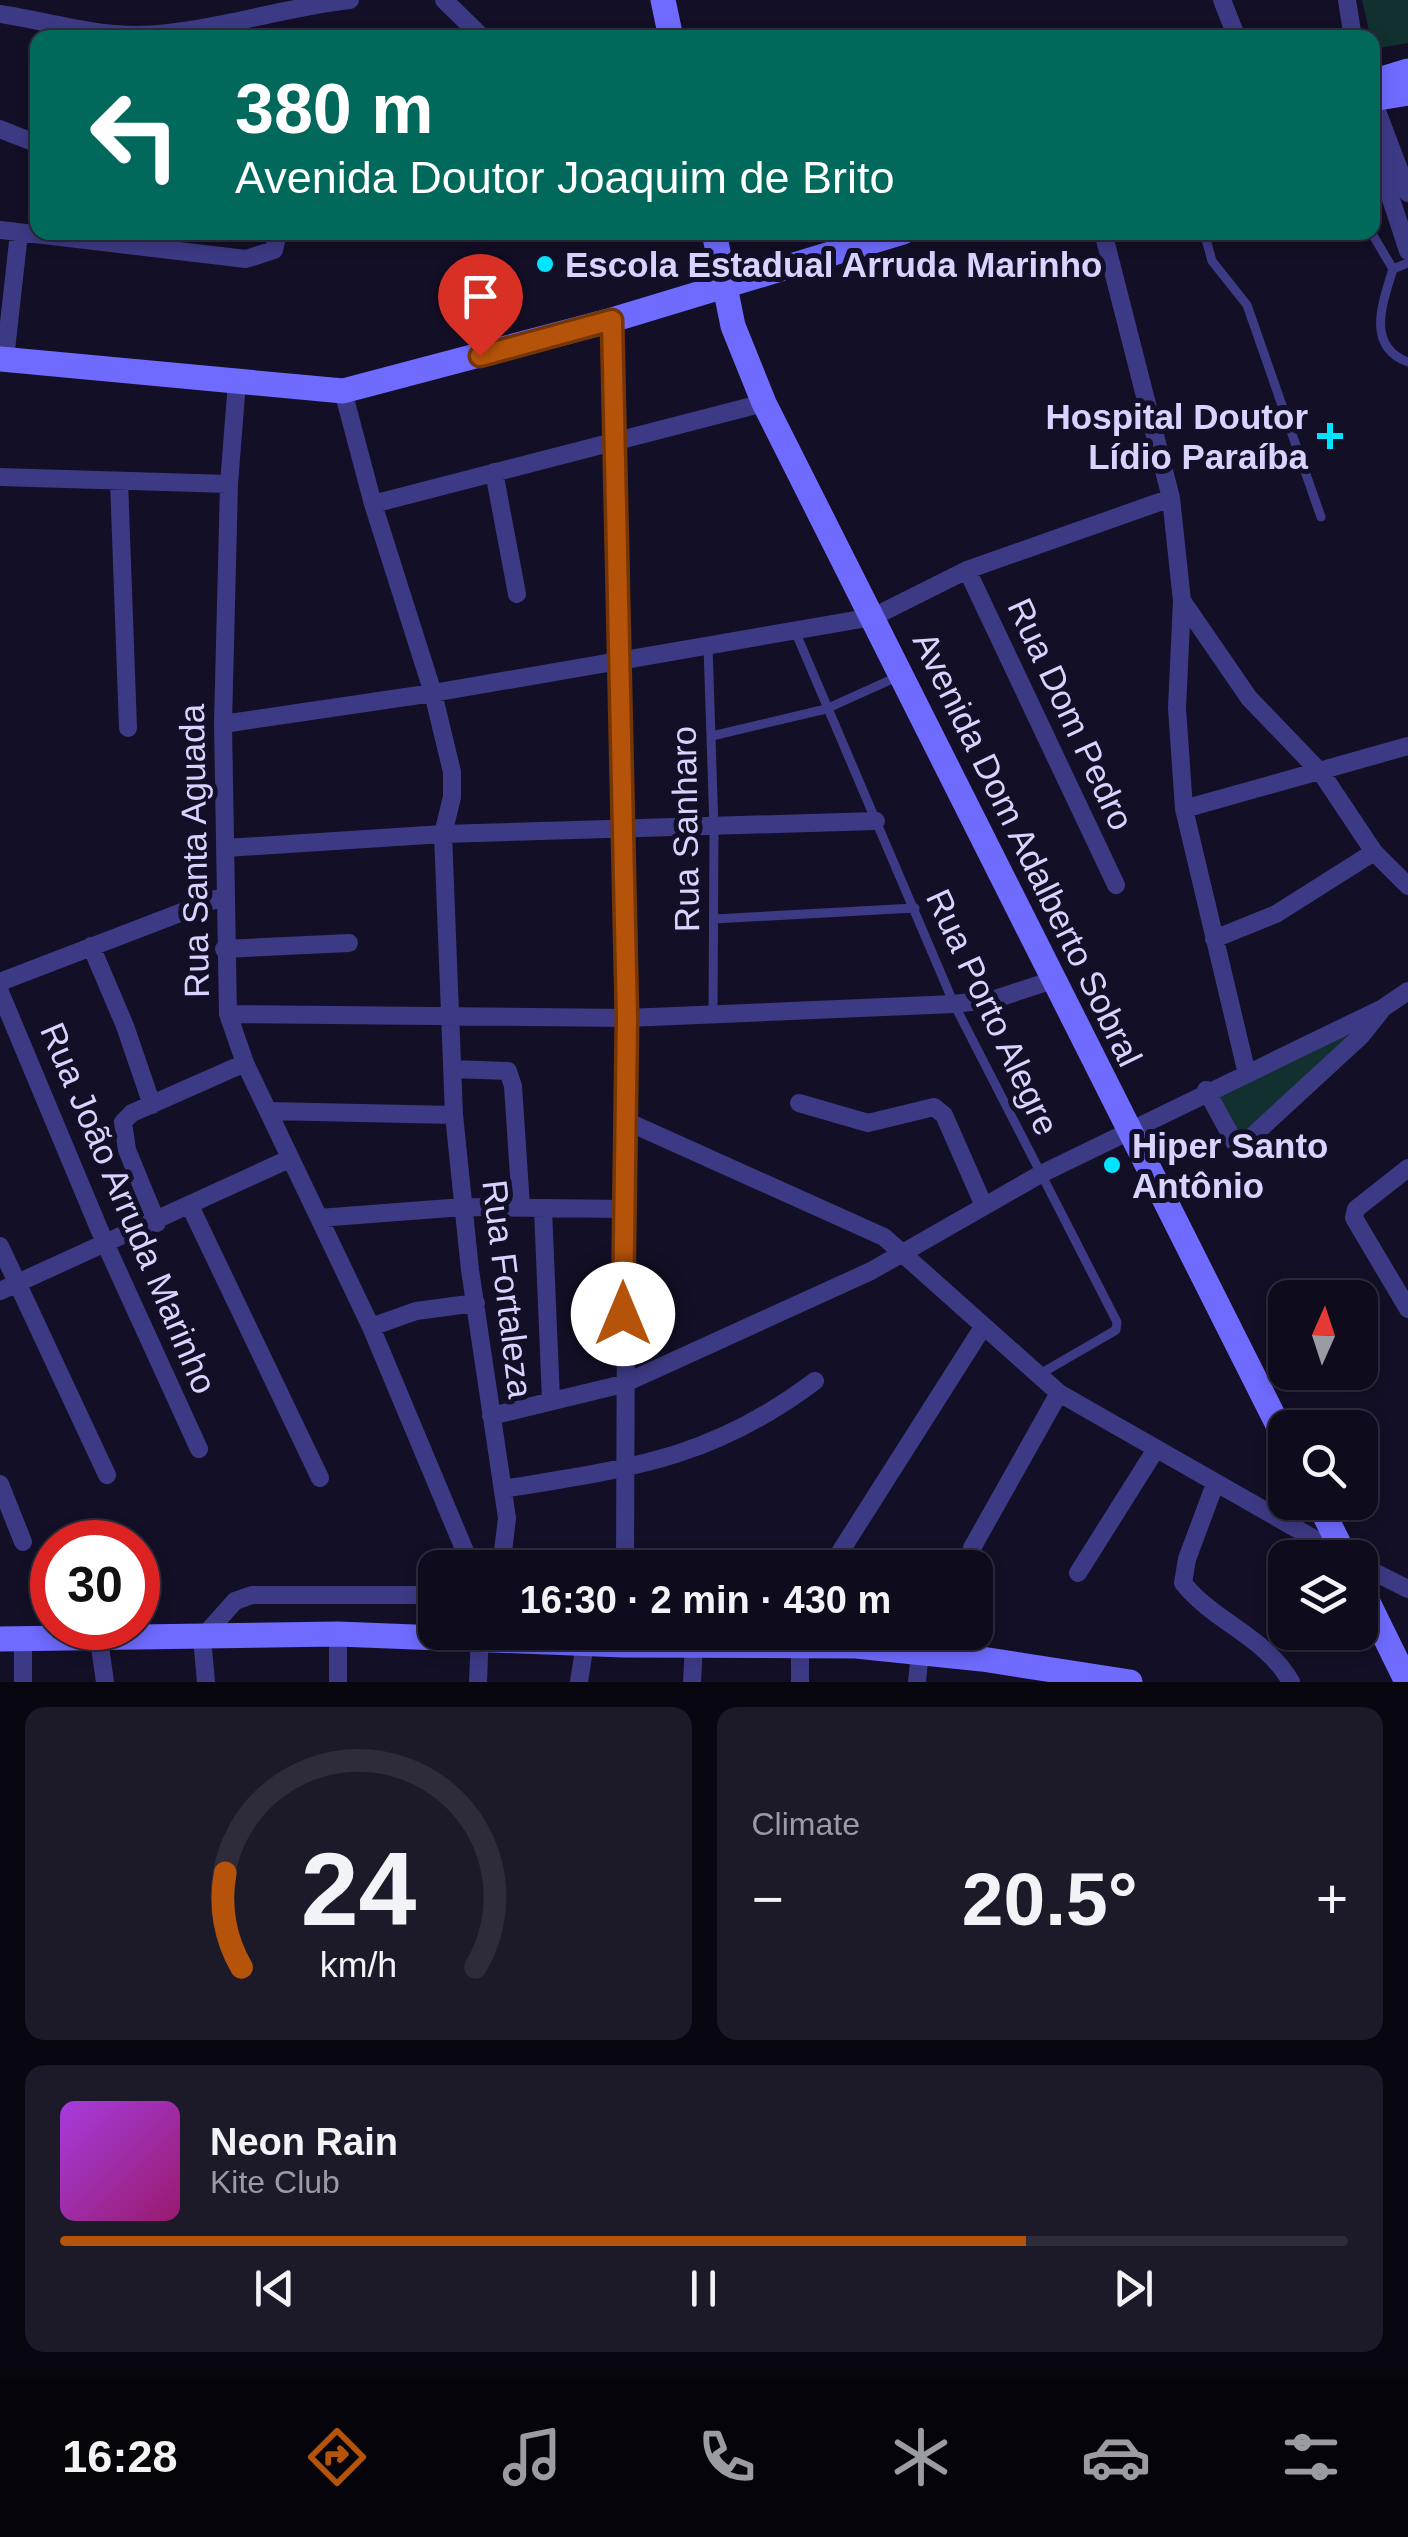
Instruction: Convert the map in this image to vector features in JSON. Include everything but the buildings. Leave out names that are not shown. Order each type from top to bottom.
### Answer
[{"type":"main road","points":[[663,0],[669,30]]},
{"type":"main road","points":[[1380,80],[1408,71]]},
{"type":"main road","points":[[1380,98],[1408,93]]},
{"type":"main road","name":"Avenida Dom Adalberto Sobral","points":[[716,240],[734,326],[764,404],[1270,1410]]},
{"type":"main road","points":[[2,359],[343,392],[612,320],[875,240]]},
{"type":"main road","points":[[1378,1623],[1407,1682]]},
{"type":"main road","points":[[160,1639],[418,1634]]},
{"type":"main road","points":[[896,1650],[920,1651],[1016,1673],[1130,1682]]},
{"type":"street","points":[[206,30],[350,0]]},
{"type":"street","points":[[444,0],[475,30]]},
{"type":"street","points":[[1222,0],[1235,30]]},
{"type":"street","points":[[1347,0],[1351,30]]},
{"type":"street","points":[[0,14],[70,30]]},
{"type":"street","points":[[262,18],[263,30]]},
{"type":"street","points":[[1380,118],[1408,193]]},
{"type":"street","points":[[0,128],[30,141]]},
{"type":"street","points":[[1380,165],[1408,250]]},
{"type":"street","points":[[2,359],[10,232]]},
{"type":"street","points":[[129,240],[246,259],[274,250],[276,240]]},
{"type":"street","points":[[1105,240],[1171,498],[1182,601],[1177,708],[1184,809],[1246,1074]]},
{"type":"street","points":[[612,320],[627,1018],[623,1210],[625,1550]]},
{"type":"street","name":"Rua Santa Aguada","points":[[238,382],[228,484],[224,724],[224,949],[228,1014],[245,1063],[370,1326],[464,1550]]},
{"type":"street","name":"Rua Fortaleza","points":[[343,392],[373,504],[433,693],[452,772],[452,797],[443,834],[454,1115],[503,1489],[503,1550]]},
{"type":"street","points":[[373,504],[764,404]]},
{"type":"street","points":[[494,472],[518,594]]},
{"type":"street","points":[[0,476],[228,484]]},
{"type":"street","points":[[119,481],[128,728]]},
{"type":"street","points":[[224,724],[433,693],[873,618],[967,570],[1171,498]]},
{"type":"street","name":"Rua Dom Pedro","points":[[967,570],[1116,885]]},
{"type":"street","points":[[1182,601],[1249,698],[1322,774],[1374,852],[1408,886]]},
{"type":"street","points":[[1184,809],[1322,774],[1408,746]]},
{"type":"street","points":[[226,848],[443,834],[876,822]]},
{"type":"street","points":[[1214,939],[1276,914],[1374,852]]},
{"type":"street","points":[[0,982],[224,896]]},
{"type":"street","points":[[224,949],[349,943]]},
{"type":"street","points":[[90,946],[125,1026],[152,1105]]},
{"type":"street","points":[[228,1014],[627,1018],[954,1004],[995,999],[1056,979]]},
{"type":"street","points":[[491,1416],[624,1384],[871,1271],[1038,1175],[1206,1090],[1384,1008],[1408,990]]},
{"type":"street","name":"Rua João Arruda Marinho","points":[[0,992],[105,1243],[199,1449]]},
{"type":"street","points":[[1206,1090],[1235,1143],[1246,1141],[1361,1036],[1384,1008]]},
{"type":"street","points":[[157,1223],[123,1136],[123,1122],[132,1112],[245,1063]]},
{"type":"street","points":[[453,1070],[508,1070],[522,1206]]},
{"type":"street","points":[[799,1102],[868,1123],[934,1107],[944,1115],[984,1206]]},
{"type":"street","points":[[268,1111],[454,1115]]},
{"type":"street","points":[[626,1120],[870,1229],[905,1251],[1059,1393],[1316,1540]]},
{"type":"street","points":[[8,1288],[157,1223],[289,1159]]},
{"type":"street","points":[[1408,1168],[1356,1209],[1354,1218],[1408,1309]]},
{"type":"street","points":[[190,1206],[320,1478]]},
{"type":"street","points":[[319,1218],[464,1207],[623,1210]]},
{"type":"street","points":[[543,1209],[551,1400]]},
{"type":"street","points":[[0,1246],[8,1288],[107,1475]]},
{"type":"street","points":[[370,1326],[416,1311],[476,1303]]},
{"type":"street","points":[[841,1550],[983,1327]]},
{"type":"street","points":[[503,1489],[626,1469],[712,1445],[748,1428],[815,1381]]},
{"type":"street","points":[[972,1548],[1059,1393]]},
{"type":"street","points":[[1078,1573],[1156,1449]]},
{"type":"street","points":[[0,1484],[23,1542]]},
{"type":"street","points":[[1216,1484],[1187,1559],[1183,1583],[1194,1597],[1264,1646],[1291,1682]]},
{"type":"street","points":[[1378,1573],[1408,1589]]},
{"type":"street","points":[[206,1682],[202,1638],[236,1601],[252,1595],[418,1595]]},
{"type":"street","points":[[338,1634],[338,1682]]},
{"type":"street","points":[[12,1639],[23,1682]]},
{"type":"street","points":[[100,1650],[105,1682]]},
{"type":"street","points":[[478,1682],[479,1650]]},
{"type":"street","points":[[579,1682],[583,1650]]},
{"type":"street","points":[[692,1682],[694,1650]]},
{"type":"street","points":[[800,1650],[800,1682]]},
{"type":"street","points":[[917,1682],[920,1651]]},
{"type":"lane","points":[[1206,240],[1212,261],[1247,305],[1321,517]]},
{"type":"lane","points":[[1375,240],[1394,270]]},
{"type":"lane","points":[[1408,264],[1394,270],[1380,312],[1386,348],[1408,362]]},
{"type":"lane","name":"Rua Porto Alegre","points":[[794,630],[954,1004],[1038,1175],[1117,1322],[1116,1330],[1040,1374]]},
{"type":"lane","name":"Rua Sanharo","points":[[708,644],[714,829],[713,1013]]},
{"type":"lane","points":[[712,736],[826,709],[902,674]]},
{"type":"lane","points":[[714,919],[915,908]]},
{"type":"green space","points":[[1362,0],[1408,0],[1408,43],[1380,48],[1380,30],[1369,30]]},
{"type":"green space","points":[[1383,1008],[1235,1143],[1206,1090]]},
{"type":"place","name":"Escola Estadual Arruda Marinho","points":[[545,264]]},
{"type":"place","name":"Hospital Doutor Lídio Paraíba","points":[[1330,436]]},
{"type":"place","name":"Hiper Santo Antônio","points":[[1112,1165]]},
{"type":"route","points":[[480,356],[612,320],[627,1018],[623,1314]]}]
